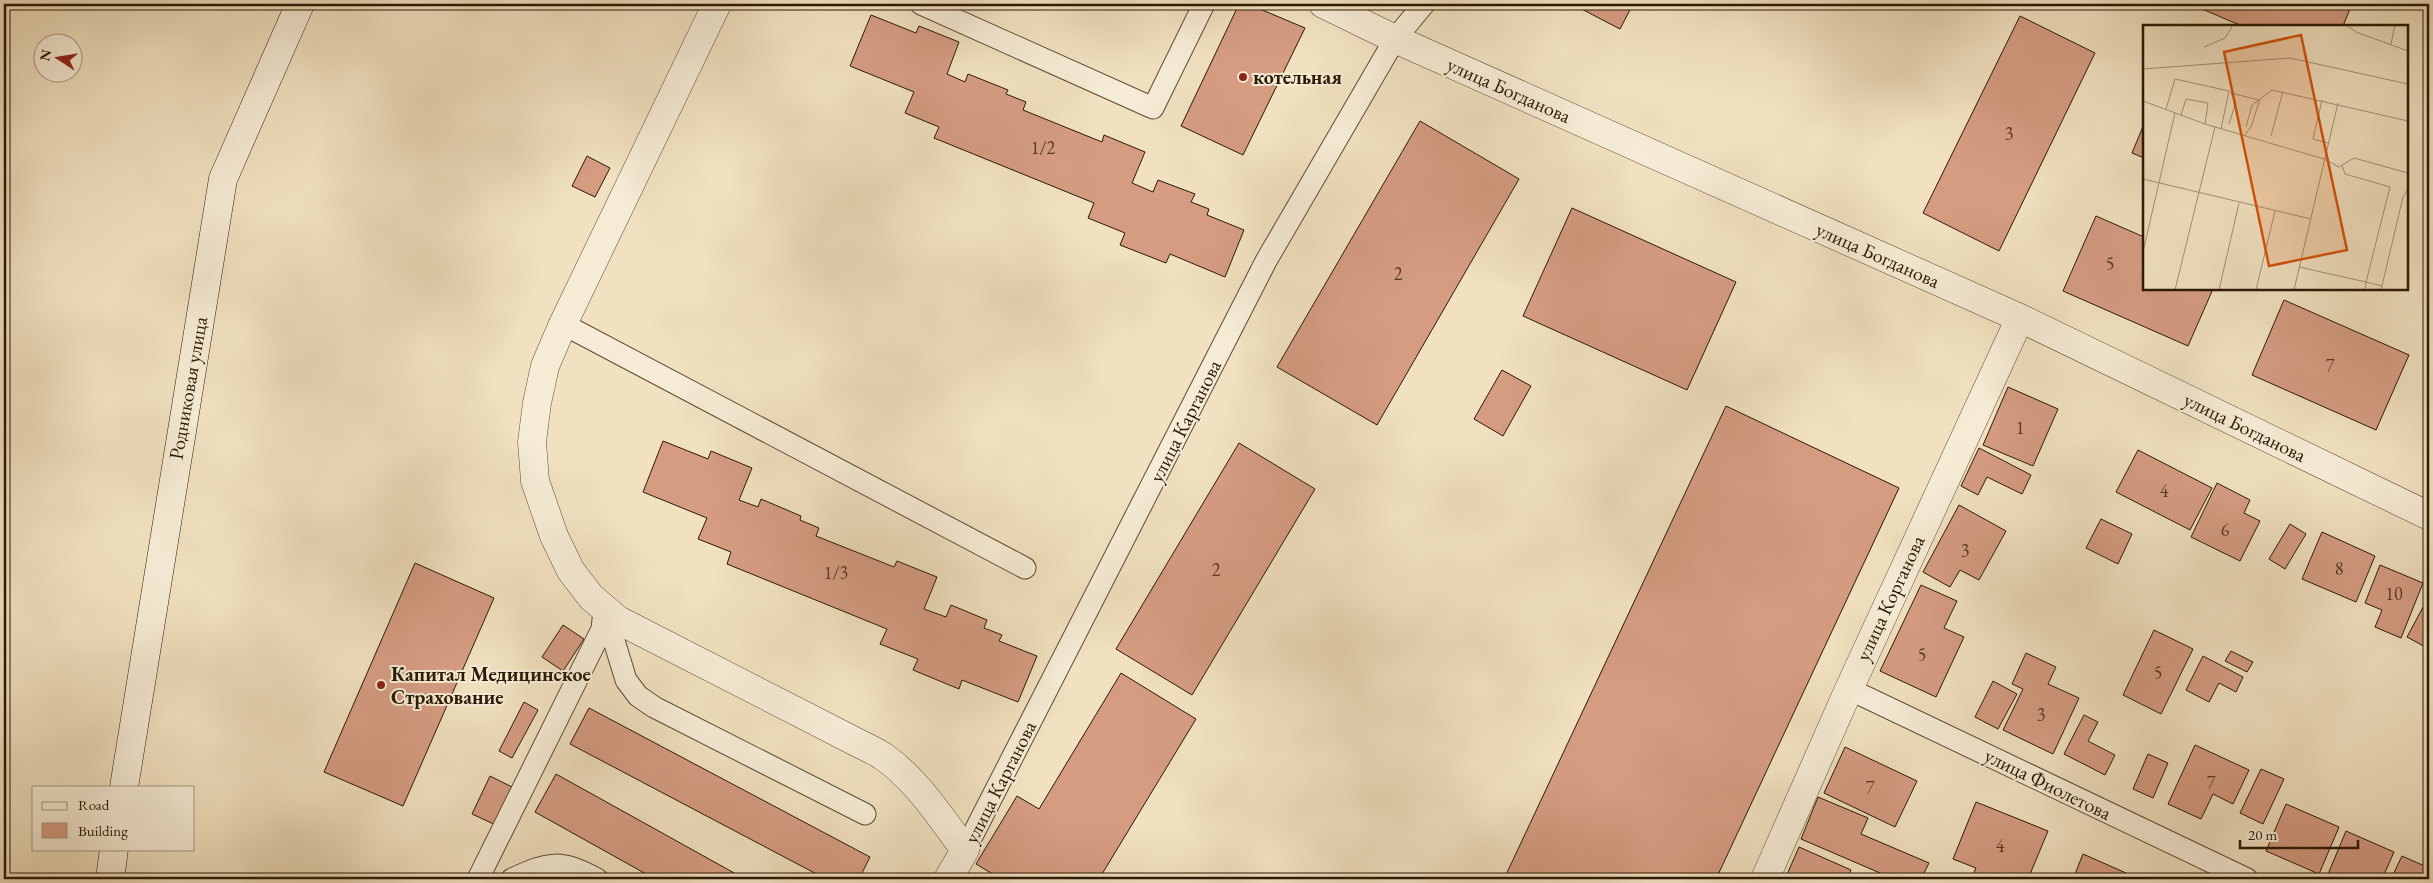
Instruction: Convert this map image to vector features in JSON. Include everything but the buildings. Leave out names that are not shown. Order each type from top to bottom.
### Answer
[{"type":"street","name":"Родниковая улица","points":[[124,786],[223,179],[300,4]]},
{"type":"street","points":[[717,4],[563,324],[545,366],[537,403],[532,442],[535,481],[554,536],[571,571],[591,597],[618,620],[884,757],[926,798],[965,850],[948,879]]},
{"type":"street","name":"улица Богданова","points":[[1323,4],[1394,38],[2020,318],[2429,516]]},
{"type":"street","name":"улица Корганова","points":[[1765,879],[1849,689],[2020,318]]},
{"type":"street","points":[[110,879],[114,850]]},
{"type":"lane","points":[[921,4],[1153,108],[1204,4]]},
{"type":"lane","name":"улица Карганова","points":[[965,850],[1266,262],[1394,38],[1424,4]]},
{"type":"lane","points":[[563,324],[1025,568]]},
{"type":"lane","points":[[604,608],[626,680],[638,696],[865,814]]},
{"type":"lane","points":[[478,879],[602,629],[604,608]]},
{"type":"lane","name":"улица Фиолетова","points":[[1849,689],[2247,879]]},
{"type":"lane","points":[[512,879],[536,868],[561,864],[577,868],[597,879]]},
{"type":"place","name":"котельная","points":[[1243,77]]},
{"type":"place","name":"Капитал Медицинское Страхование","points":[[381,685]]}]
